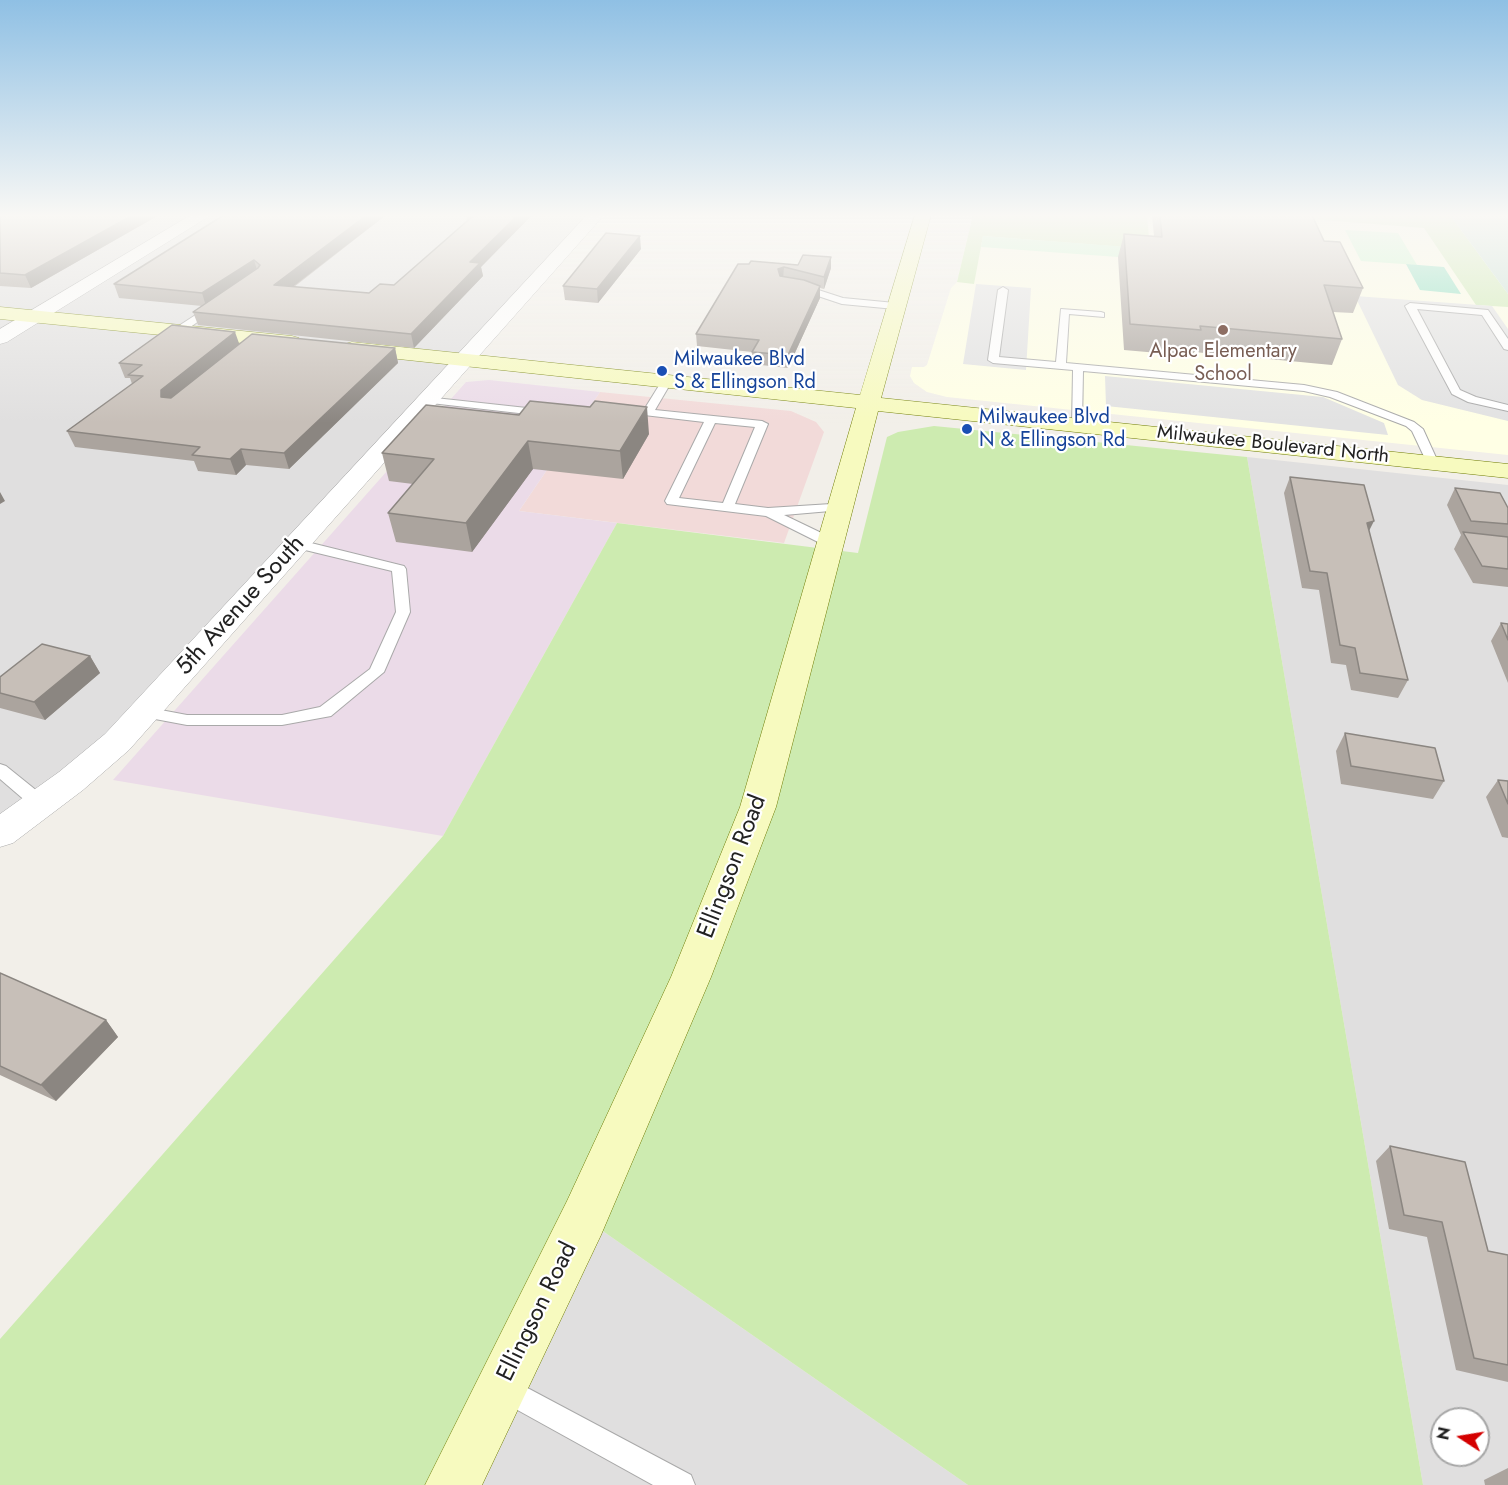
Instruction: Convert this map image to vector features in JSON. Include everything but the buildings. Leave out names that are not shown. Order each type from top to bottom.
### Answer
[{"type":"street","points":[[0,338],[88,284]]},
{"type":"street","name":"5th Avenue South","points":[[0,832],[41,804],[109,748],[145,712],[533,284]]},
{"type":"street","name":"Ellingson Road","points":[[453,1485],[584,1218],[691,977],[758,807],[902,284]]},
{"type":"street","name":"Milwaukee Boulevard North","points":[[0,313],[178,331],[251,345],[322,345],[1508,471]]},
{"type":"lane","points":[[794,286],[842,301],[895,306]]},
{"type":"lane","points":[[1003,290],[993,360],[1274,384],[1327,392],[1410,424],[1417,429],[1432,462]]},
{"type":"lane","points":[[178,331],[227,297]]},
{"type":"lane","points":[[1508,347],[1485,312],[1410,306],[1456,392],[1472,400],[1508,408]]},
{"type":"lane","points":[[1061,366],[1064,311],[1101,315]]},
{"type":"lane","points":[[1076,424],[1078,366]]},
{"type":"lane","points":[[667,381],[648,413],[762,424],[727,508]]},
{"type":"lane","points":[[426,400],[556,414]]},
{"type":"lane","points":[[711,419],[671,501],[768,512],[836,525]]},
{"type":"lane","points":[[768,512],[836,525]]},
{"type":"lane","points":[[145,712],[187,720],[282,720],[325,712],[376,672],[403,612],[399,569],[306,546],[299,541]]},
{"type":"lane","points":[[0,770],[41,804]]},
{"type":"lane","points":[[502,1387],[681,1485]]},
{"type":"shaded area","points":[[0,284],[533,284],[145,712],[0,825]]},
{"type":"shaded area","name":"Alpac Elementary School","points":[[955,284],[1501,284],[1508,294],[1508,455],[947,397],[927,392],[914,383],[910,376],[912,367],[927,365],[951,288]]},
{"type":"shaded area","points":[[976,284],[1031,288],[1026,370],[963,364]]},
{"type":"shaded area","points":[[1501,284],[1508,284],[1508,294]]},
{"type":"shaded area","points":[[1355,296],[1492,306],[1508,329],[1508,421],[1422,400],[1398,385]]},
{"type":"shaded area","points":[[1105,376],[1323,397],[1384,423],[1388,435],[1106,406]]},
{"type":"shaded area","points":[[489,380],[600,392],[519,511],[617,523],[443,836],[113,780],[466,382]]},
{"type":"shaded area","points":[[600,392],[791,411],[816,422],[824,432],[784,543],[519,511]]},
{"type":"shaded area","points":[[1247,457],[1508,485],[1508,1485],[1423,1485]]},
{"type":"shaded area","points":[[584,1218],[968,1485],[441,1485]]},
{"type":"green space","points":[[1417,284],[1455,284],[1461,294],[1420,290]]},
{"type":"green space","points":[[1462,284],[1501,284],[1508,294],[1508,307],[1476,305]]},
{"type":"green space","points":[[934,426],[1247,457],[1423,1485],[968,1485],[584,1218],[453,1485],[0,1485],[0,1339],[443,836],[617,523],[858,553],[887,437],[898,432]]},
{"type":"place","name":"Alpac Elementary School","points":[[1223,330]]},
{"type":"place","name":"Milwaukee Blvd S & Ellingson Rd","points":[[662,371]]},
{"type":"place","name":"Milwaukee Blvd N & Ellingson Rd","points":[[967,429]]}]
